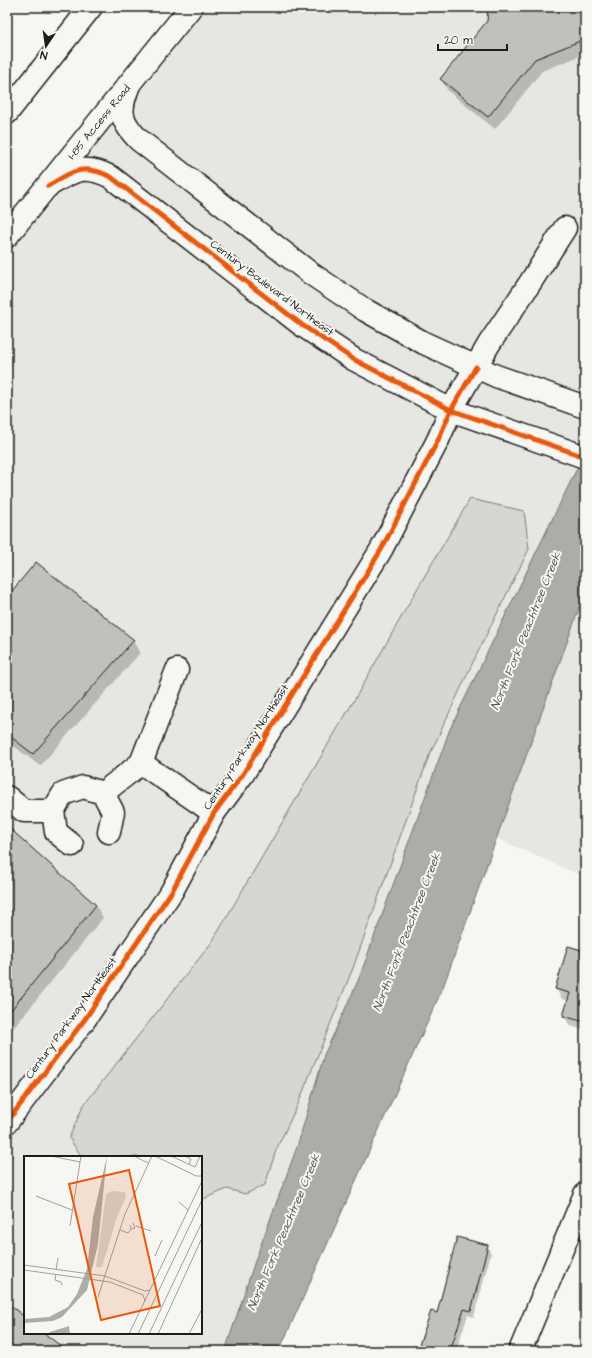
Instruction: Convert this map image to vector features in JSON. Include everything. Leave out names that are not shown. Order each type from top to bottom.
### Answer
[{"type":"main road","points":[[7,113],[91,7]]},
{"type":"main road","name":"I-85 Access Road","points":[[7,236],[191,7]]},
{"type":"main road","points":[[128,85],[122,105],[122,114],[130,131],[139,140],[310,273],[396,329],[424,343],[496,376],[585,407]]},
{"type":"main road","name":"Century Boulevard Northeast","points":[[48,186],[65,175],[79,170],[90,169],[100,171],[111,177],[326,342],[382,374],[452,410],[585,457]]},
{"type":"main road","name":"Century Parkway Northeast","points":[[7,1122],[85,1019],[172,891],[214,813],[243,774],[377,556],[426,464],[452,410],[489,344],[530,284],[565,228]]},
{"type":"main road","points":[[103,793],[141,763],[177,670]]},
{"type":"main road","points":[[141,763],[214,813]]},
{"type":"main road","points":[[72,846],[56,832],[53,812],[63,794],[83,787],[103,793],[113,812],[109,832]]},
{"type":"main road","points":[[7,797],[24,811],[53,812]]},
{"type":"main road","points":[[520,1351],[585,1194]]},
{"type":"shaded area","points":[[195,7],[585,7],[585,877],[489,835],[226,1351],[7,1351],[7,218],[59,150]]},
{"type":"shaded area","points":[[470,499],[524,511],[529,549],[474,660],[429,756],[353,968],[298,1104],[276,1150],[265,1185],[245,1194],[227,1189],[202,1200],[202,1156],[81,1156],[69,1138],[83,1106],[212,942],[356,697]]},
{"type":"water","name":"North Fork Peachtree Creek","points":[[585,452],[585,592],[442,990],[279,1351],[225,1351],[256,1258],[297,1147],[324,1055],[358,981],[450,729]]},
{"type":"building","points":[[488,7],[585,7],[585,39],[535,59],[488,117],[440,79],[487,21]]},
{"type":"building","points":[[36,562],[134,640],[33,754],[7,734],[7,597]]},
{"type":"building","points":[[7,826],[96,905],[7,1015]]},
{"type":"building","points":[[568,946],[585,951],[585,1022],[563,1016],[570,993],[555,989]]},
{"type":"building","points":[[457,1237],[488,1245],[471,1311],[464,1309],[450,1351],[417,1351],[431,1311],[437,1313]]},
{"type":"building","points":[[7,1303],[24,1316],[24,1334],[45,1334],[67,1351],[7,1351]]},
{"type":"cycle path","points":[[48,186],[64,176],[78,171],[93,170],[111,177],[302,325],[353,359],[451,410],[585,457]]},
{"type":"cycle path","points":[[7,1122],[85,1019],[172,891],[214,813],[243,774],[381,550],[438,440],[451,410],[476,367]]}]
